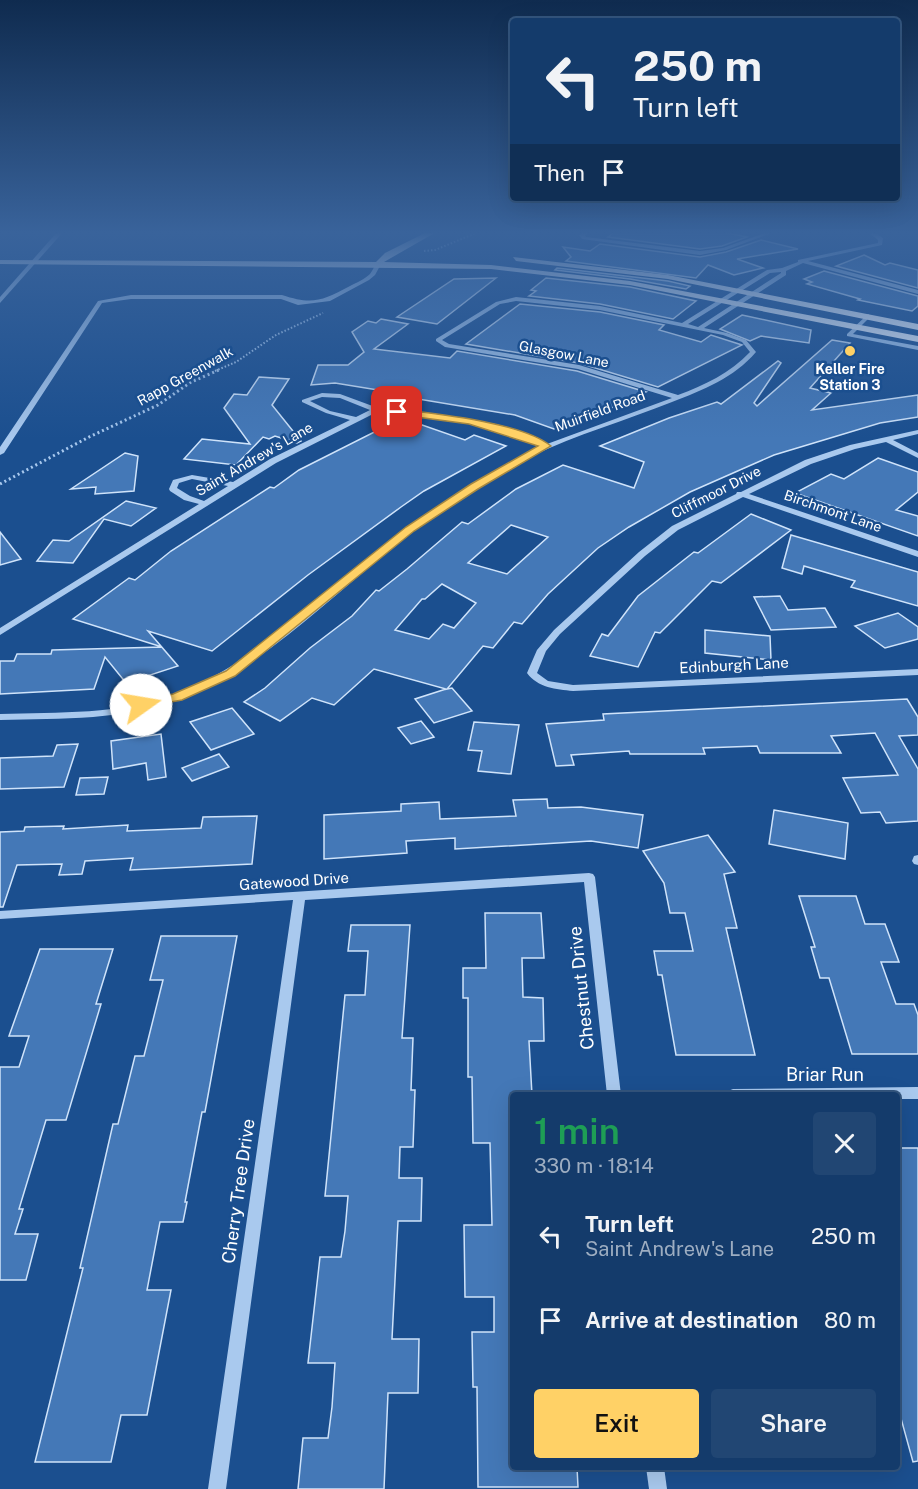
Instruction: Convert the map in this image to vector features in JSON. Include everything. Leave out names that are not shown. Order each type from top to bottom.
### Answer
[{"type":"main road","points":[[723,300],[918,339]]},
{"type":"main road","points":[[794,300],[918,327]]},
{"type":"street","points":[[0,453],[100,302],[109,300]]},
{"type":"street","points":[[291,300],[298,303],[323,300]]},
{"type":"street","name":"Glasgow Lane","points":[[516,300],[498,303],[438,340],[447,346],[579,367],[677,397]]},
{"type":"street","name":"Muirfield Road","points":[[0,717],[123,710],[178,697],[230,673],[410,529],[474,487],[546,446],[702,387],[736,368],[750,358],[753,352],[744,341],[700,328],[600,308],[539,300]]},
{"type":"street","points":[[683,325],[720,300]]},
{"type":"street","points":[[700,328],[740,300]]},
{"type":"street","points":[[868,316],[849,335],[918,348]]},
{"type":"street","points":[[354,418],[328,412],[304,401],[325,396],[348,397],[376,410]]},
{"type":"street","name":"Saint Andrew's Lane","points":[[0,632],[204,503],[354,418],[376,410],[470,421],[546,446]]},
{"type":"street","name":"Cliffmoor Drive","points":[[551,685],[536,679],[532,673],[542,650],[557,632],[642,554],[675,528],[808,462],[853,447],[918,432]]},
{"type":"street","points":[[888,440],[918,456]]},
{"type":"street","points":[[204,503],[188,498],[173,489],[176,482],[192,477],[235,485]]},
{"type":"street","name":"Birchmont Lane","points":[[740,494],[918,554]]},
{"type":"street","name":"Edinburgh Lane","points":[[551,685],[573,688],[918,672]]},
{"type":"street","name":"Gatewood Drive","points":[[0,915],[299,898],[589,877]]},
{"type":"street","name":"Chestnut Drive","points":[[589,877],[614,1092]]},
{"type":"street","name":"Cherry Tree Drive","points":[[217,1489],[299,898]]},
{"type":"street","name":"Briar Run","points":[[900,1093],[918,1093]]},
{"type":"street","points":[[655,1470],[658,1489]]},
{"type":"path","name":"Rapp Greenwalk","points":[[0,484],[89,437],[158,405],[191,382],[236,362],[276,335],[329,309]]},
{"type":"building","points":[[422,300],[467,300],[437,324],[397,317]]},
{"type":"building","points":[[569,300],[696,301],[673,319],[600,304]]},
{"type":"building","points":[[860,300],[918,300],[918,306],[912,311]]},
{"type":"building","points":[[520,304],[600,312],[664,325],[659,330],[701,342],[711,335],[742,345],[658,387],[579,363],[466,344]]},
{"type":"building","points":[[742,315],[811,330],[809,343],[761,336],[750,341],[720,329]]},
{"type":"building","points":[[381,319],[408,324],[374,349],[450,358],[457,351],[577,371],[646,392],[609,409],[601,406],[554,429],[515,415],[376,392],[378,390],[335,383],[311,385],[318,365],[348,365],[364,352],[352,332],[368,321],[376,323]]},
{"type":"building","points":[[832,340],[850,343],[810,388],[831,393],[812,410],[918,395],[918,417],[880,423],[774,455],[690,492],[629,527],[598,548],[548,594],[522,624],[514,622],[493,648],[483,646],[447,689],[452,688],[472,711],[434,723],[415,699],[446,689],[374,669],[334,705],[312,698],[280,721],[244,702],[265,688],[310,648],[352,616],[376,590],[379,591],[407,569],[462,522],[468,524],[516,489],[563,465],[634,488],[644,462],[600,446],[669,418],[717,402],[721,404],[778,361],[781,363],[754,403],[757,406]],"holes":[[[511,525],[548,537],[507,574],[468,563]],[[442,584],[476,603],[454,628],[443,624],[429,639],[395,630],[422,599]]]},
{"type":"building","points":[[259,377],[289,379],[272,405],[301,441],[297,443],[275,436],[269,439],[263,437],[236,465],[184,459],[202,439],[250,444],[224,408],[234,394],[247,395]]},
{"type":"building","points":[[402,418],[465,440],[474,435],[506,446],[424,491],[401,507],[308,575],[212,651],[148,631],[162,647],[73,619],[129,578],[135,580],[171,551],[270,487],[274,488],[299,470]]},
{"type":"building","points":[[125,453],[138,456],[134,491],[95,494],[96,487],[71,489]]},
{"type":"building","points":[[878,458],[918,472],[918,492],[896,510],[918,516],[918,536],[795,493],[831,474],[844,479]]},
{"type":"building","points":[[126,501],[156,508],[131,526],[104,519],[73,563],[37,561],[53,540],[69,541]]},
{"type":"building","points":[[751,514],[791,530],[721,583],[712,581],[660,633],[655,632],[638,667],[590,656],[602,634],[608,636],[638,596],[694,552],[698,553]]},
{"type":"building","points":[[0,532],[21,559],[0,565]]},
{"type":"building","points":[[791,535],[918,572],[918,606],[851,587],[855,581],[804,566],[802,574],[782,568]]},
{"type":"building","points":[[780,596],[788,610],[825,608],[836,627],[771,630],[754,597]]},
{"type":"building","points":[[898,613],[918,627],[918,639],[885,648],[855,626]]},
{"type":"building","points":[[705,630],[770,636],[771,660],[705,653]]},
{"type":"building","points":[[162,647],[178,666],[126,683],[105,657],[94,689],[0,694],[0,661],[14,661],[17,654],[51,654],[52,650]]},
{"type":"building","points":[[907,699],[918,717],[918,735],[899,736],[918,769],[918,821],[886,823],[880,812],[861,813],[843,778],[898,775],[875,733],[831,736],[841,753],[760,753],[757,746],[703,748],[705,754],[630,754],[629,751],[571,755],[574,765],[556,766],[546,724],[604,720],[603,714]]},
{"type":"building","points":[[232,708],[254,734],[211,750],[190,722]]},
{"type":"building","points":[[421,721],[434,737],[411,744],[398,728]]},
{"type":"building","points":[[474,722],[519,725],[511,774],[478,771],[482,751],[468,750]]},
{"type":"building","points":[[161,734],[166,777],[148,780],[146,763],[113,769],[111,741]]},
{"type":"building","points":[[78,744],[64,787],[0,789],[0,758],[53,756],[57,745]]},
{"type":"building","points":[[219,754],[229,767],[192,781],[182,768]]},
{"type":"building","points":[[108,777],[104,794],[76,795],[80,778]]},
{"type":"building","points":[[547,799],[548,808],[581,807],[643,815],[638,848],[591,841],[455,849],[455,838],[406,841],[407,853],[324,859],[324,815],[401,811],[401,804],[439,802],[440,819],[516,816],[513,800]]},
{"type":"building","points":[[774,810],[848,823],[845,859],[769,844]]},
{"type":"building","points":[[257,816],[252,864],[130,870],[133,858],[85,861],[82,874],[59,875],[62,864],[17,865],[3,907],[0,907],[0,832],[24,831],[25,827],[64,826],[63,829],[128,825],[127,831],[201,828],[203,817]]},
{"type":"building","points":[[708,835],[735,872],[724,874],[737,928],[726,928],[755,1055],[676,1055],[662,975],[658,975],[654,951],[693,951],[685,913],[670,913],[664,883],[643,851]]},
{"type":"building","points":[[799,896],[856,896],[865,924],[885,924],[899,962],[881,962],[896,1004],[914,1004],[918,1015],[918,1054],[852,1054],[829,978],[820,978],[811,947],[815,947]]},
{"type":"building","points":[[485,913],[541,913],[544,958],[522,958],[523,997],[543,998],[544,1041],[529,1041],[532,1092],[510,1092],[510,1470],[577,1470],[578,1487],[478,1487],[477,1387],[473,1387],[472,1332],[494,1332],[494,1297],[465,1297],[464,1225],[492,1225],[490,1143],[473,1143],[472,1077],[468,1077],[468,998],[463,998],[463,968],[486,968]]},
{"type":"building","points":[[351,925],[410,925],[402,1038],[413,1038],[411,1090],[415,1090],[413,1147],[400,1147],[399,1178],[422,1178],[421,1221],[398,1221],[392,1339],[419,1339],[418,1393],[388,1393],[384,1489],[298,1489],[303,1438],[328,1438],[332,1407],[335,1363],[308,1363],[320,1257],[341,1257],[345,1231],[348,1196],[325,1196],[345,995],[365,995],[368,951],[348,951]]},
{"type":"building","points":[[161,936],[237,936],[183,1222],[160,1222],[147,1290],[171,1290],[147,1415],[121,1415],[111,1462],[35,1462],[83,1268],[80,1268],[113,1124],[118,1124],[135,1056],[144,1056],[163,980],[150,980]]},
{"type":"building","points":[[40,949],[113,949],[96,1004],[101,1004],[66,1120],[46,1120],[19,1209],[23,1209],[15,1234],[38,1234],[26,1280],[0,1280],[0,1067],[19,1067],[29,1036],[9,1036]]},
{"type":"building","points":[[900,1148],[918,1148],[918,1461],[913,1462],[900,1415]]},
{"type":"place","name":"Keller Fire Station 3","points":[[850,351]]},
{"type":"route","points":[[141,705],[178,697],[230,673],[277,638],[410,529],[474,487],[546,446],[470,421],[397,412]]}]
